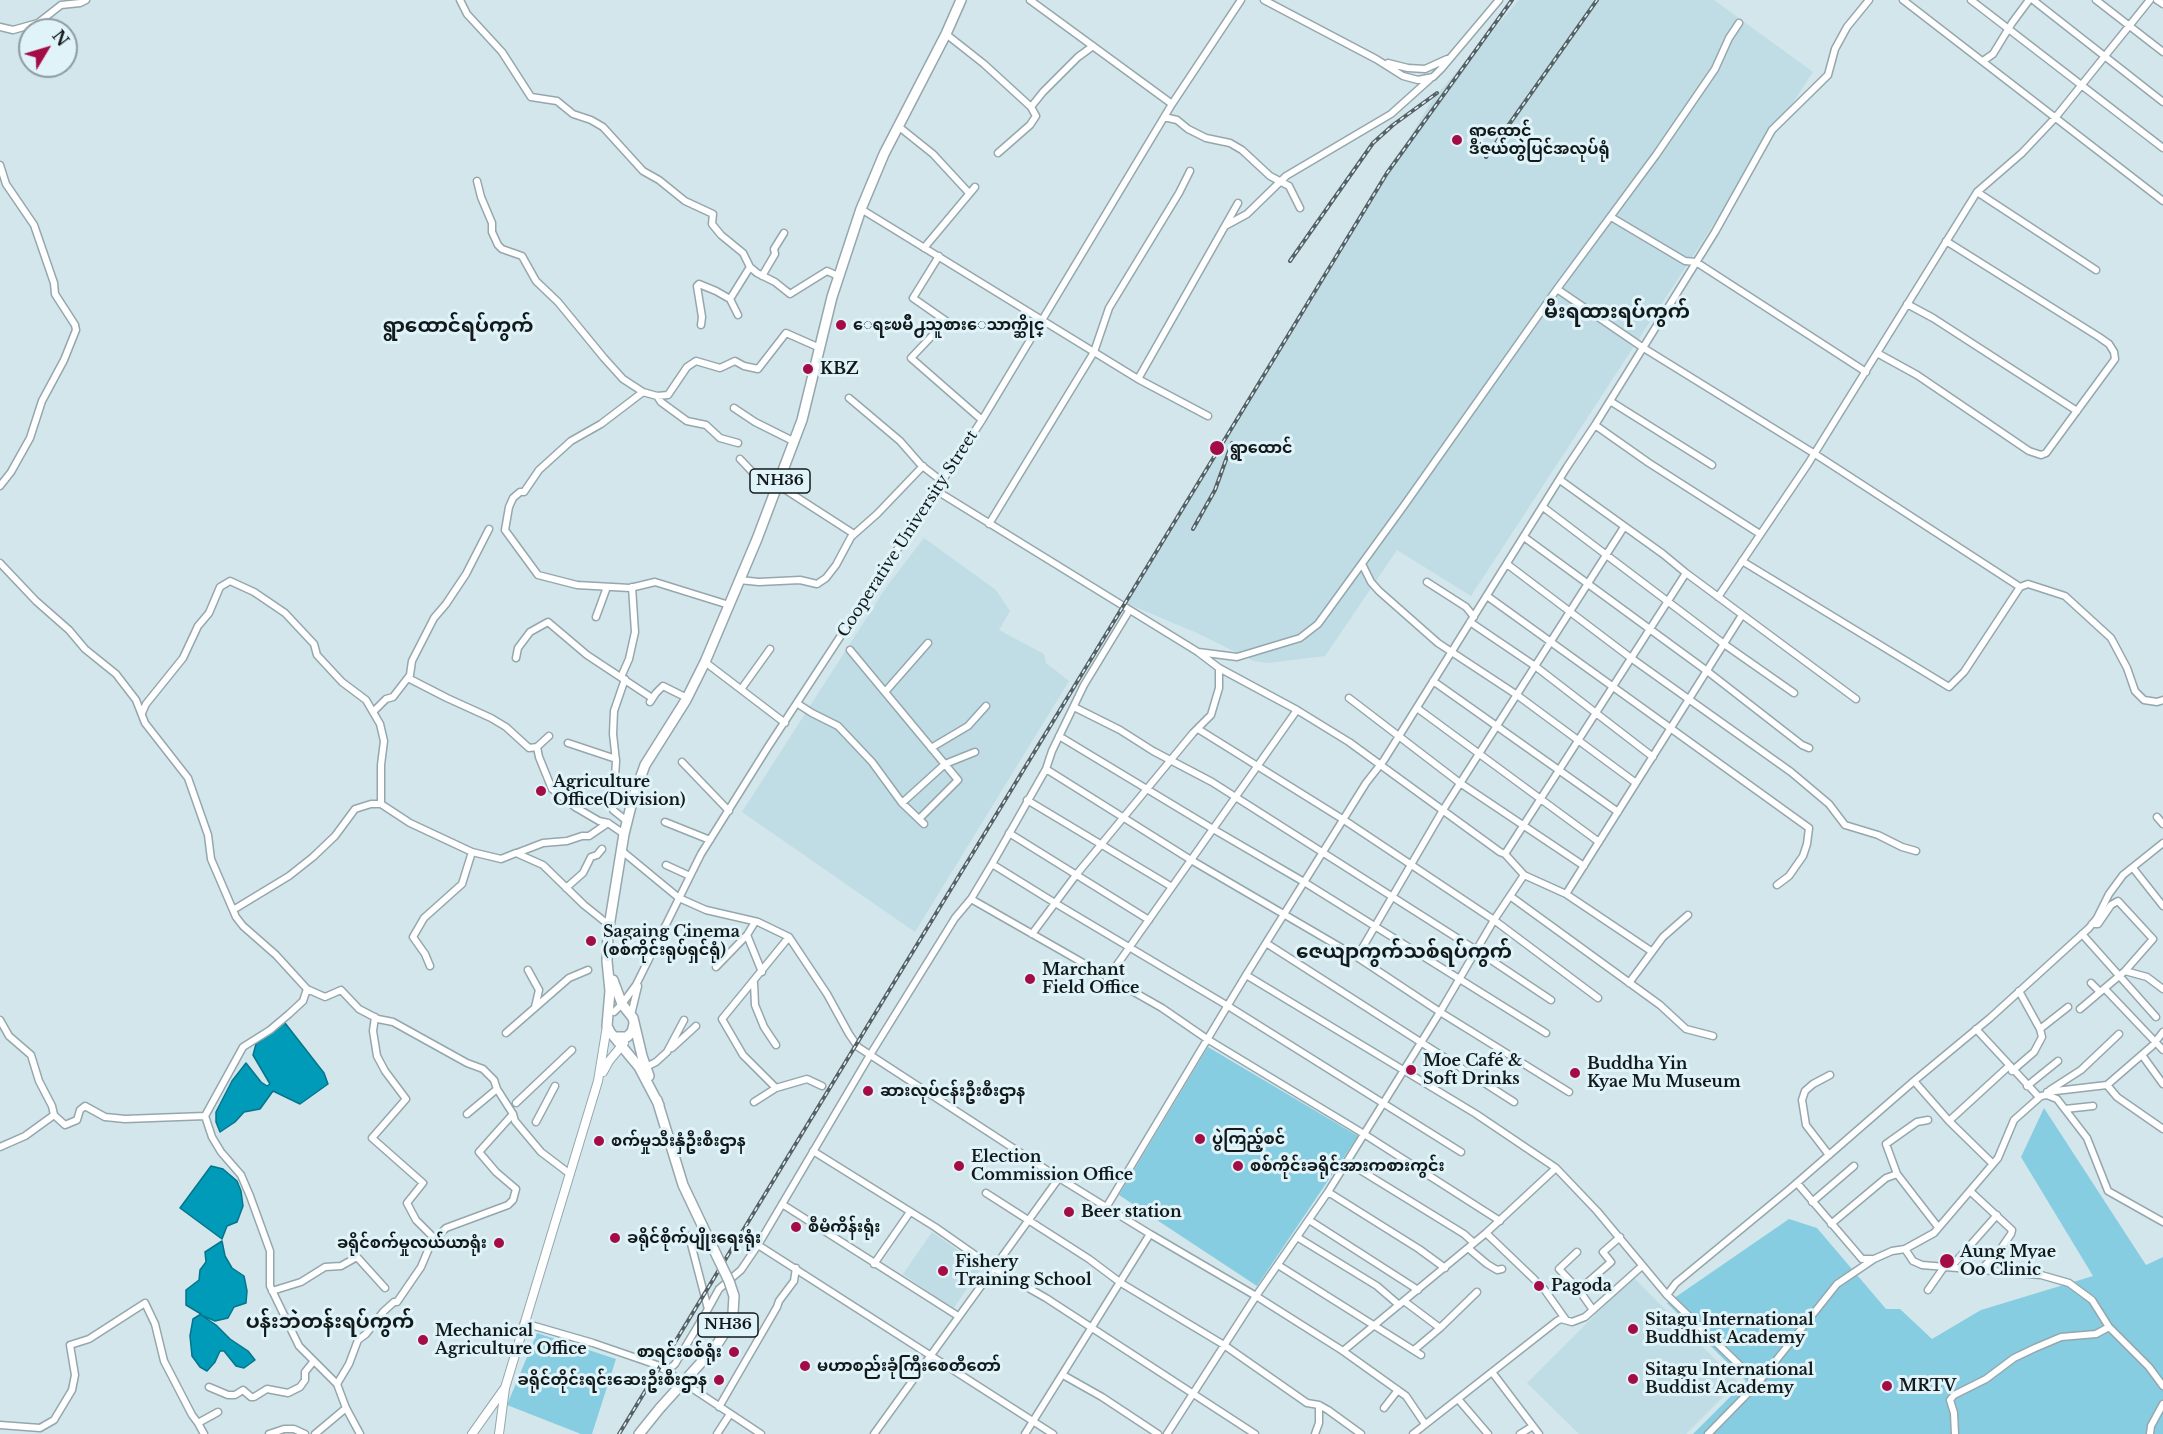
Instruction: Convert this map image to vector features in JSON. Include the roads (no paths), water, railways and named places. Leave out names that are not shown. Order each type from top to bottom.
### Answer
[{"type":"highway","name":"NH36","points":[[659,1105],[639,1067],[610,1032],[607,961],[609,925],[624,834],[636,787],[645,765],[687,698],[729,605],[795,442],[807,404],[837,276],[861,209],[898,126],[961,0]]},
{"type":"highway","name":"NH36","points":[[607,961],[622,1004],[633,1018],[683,1185],[734,1296],[733,1313],[727,1329],[716,1346],[639,1434]]},
{"type":"highway","points":[[610,1019],[621,1010],[633,1018],[634,1029],[630,1034],[623,1038],[615,1037]]},
{"type":"main road","points":[[499,1434],[505,1388],[598,1081],[610,1019]]},
{"type":"main road","points":[[598,1081],[609,1061],[630,1034]]},
{"type":"main road","points":[[472,1434],[505,1388]]},
{"type":"street","points":[[0,27],[13,30],[38,23],[61,5],[86,0]]},
{"type":"street","points":[[460,0],[467,14],[502,52],[531,97],[557,101],[573,114],[603,127],[643,171],[685,201],[712,214],[712,224],[742,254],[750,267],[762,276],[790,294],[827,271],[837,276]]},
{"type":"street","points":[[1030,0],[1172,104]]},
{"type":"street","name":"Cooperative University Street","points":[[633,1018],[633,1001],[647,966],[710,840],[943,482],[1172,104],[1241,0]]},
{"type":"street","points":[[1264,0],[1376,59],[1403,76],[1418,80],[1433,77]]},
{"type":"street","points":[[1225,226],[1247,213],[1279,181],[1391,114],[1433,77],[1499,0]]},
{"type":"street","points":[[1107,1206],[1323,851],[1417,708],[1595,426],[1696,262],[1772,130],[1828,75],[1835,49],[1847,27],[1869,0]]},
{"type":"street","points":[[1971,0],[2163,148]]},
{"type":"street","points":[[1983,61],[1993,54],[2031,0],[2163,102]]},
{"type":"street","points":[[2096,0],[2163,52]]},
{"type":"street","points":[[1718,597],[1815,454],[1977,192],[2022,153],[2055,118],[2150,0]]},
{"type":"street","points":[[2157,0],[2163,4]]},
{"type":"street","points":[[1905,1],[2163,201]]},
{"type":"street","points":[[1198,652],[1237,657],[1300,638],[1318,624],[1715,69],[1729,38],[1739,23]]},
{"type":"street","points":[[946,34],[984,64],[1031,107],[1036,116],[1034,121],[998,153]]},
{"type":"street","points":[[1031,107],[1078,57],[1093,46]]},
{"type":"street","points":[[1376,59],[1397,67],[1425,69],[1450,58]]},
{"type":"street","points":[[1164,117],[1177,120],[1188,129],[1206,138],[1230,143],[1249,155],[1270,176],[1289,186],[1300,208]]},
{"type":"street","points":[[898,126],[933,154],[969,193]]},
{"type":"street","points":[[0,165],[6,184],[34,225],[54,283],[55,294],[75,325],[75,330],[64,360],[42,401],[30,438],[11,472],[0,486]]},
{"type":"street","points":[[989,524],[1095,352],[1109,308],[1190,171]]},
{"type":"street","points":[[477,181],[492,223],[492,232],[501,249],[522,256],[536,281],[558,302],[604,358],[623,379],[643,392],[657,396],[668,395],[687,367],[696,361],[720,368],[735,361],[758,369],[786,333],[819,348]]},
{"type":"street","points":[[924,248],[975,187]]},
{"type":"street","points":[[1977,192],[2096,270]]},
{"type":"street","points":[[1138,379],[1238,203]]},
{"type":"street","points":[[861,209],[1138,379],[1208,416]]},
{"type":"street","points":[[1611,216],[1685,261],[1696,262],[1866,372]]},
{"type":"street","points":[[762,276],[784,233]]},
{"type":"street","points":[[1877,353],[1917,375],[2037,455],[2046,453],[2115,359],[2109,344],[1946,241]]},
{"type":"street","points":[[939,256],[913,298],[946,321],[911,358],[982,420]]},
{"type":"street","points":[[730,299],[750,267]]},
{"type":"street","points":[[701,326],[702,317],[697,286],[699,284],[730,299],[738,315]]},
{"type":"street","points":[[1557,289],[1642,347],[1815,454],[2020,587]]},
{"type":"street","points":[[1907,304],[1933,318],[2077,411]]},
{"type":"street","points":[[643,392],[601,424],[571,441],[539,470],[524,492],[520,492],[513,498],[505,530],[538,575],[577,585],[632,587],[655,582],[729,605]]},
{"type":"street","points":[[657,396],[661,402],[687,422],[706,424],[720,438],[738,443]]},
{"type":"street","points":[[849,398],[900,441],[923,466],[943,482]]},
{"type":"street","points":[[1610,401],[1712,465]]},
{"type":"street","points":[[734,408],[755,422],[795,442]]},
{"type":"street","points":[[1595,426],[1761,534]]},
{"type":"street","points":[[740,459],[756,476],[778,486],[854,534]]},
{"type":"street","points":[[739,580],[759,582],[800,580],[817,584],[826,578],[836,565],[854,534],[877,514],[923,466]]},
{"type":"street","points":[[1560,480],[1856,699]]},
{"type":"street","points":[[937,491],[1198,652],[1219,668],[1297,710],[1380,764],[1505,854],[1524,875],[1566,894],[1651,951]]},
{"type":"street","points":[[1543,507],[1724,644],[1794,693]]},
{"type":"street","points":[[1357,957],[1443,810],[1624,527]]},
{"type":"street","points":[[373,712],[386,699],[393,697],[408,678],[412,661],[434,618],[466,574],[489,529]]},
{"type":"street","points":[[1524,537],[1809,748]]},
{"type":"street","points":[[1742,561],[1949,687],[1964,672],[2020,587],[2028,584],[2066,596],[2111,638],[2127,668],[2135,691],[2144,700],[2157,702],[2163,700]]},
{"type":"street","points":[[0,563],[86,649],[116,674],[136,700],[150,730],[188,778],[208,835],[211,859],[233,910],[243,926],[276,955],[307,988],[325,997],[341,990],[360,1010],[393,1022],[467,1063],[483,1069],[494,1080],[515,1121],[541,1152],[570,1174]]},
{"type":"street","points":[[1362,564],[1371,582],[1438,643],[1517,695],[1636,783]]},
{"type":"street","points":[[1507,564],[1631,658],[1791,772],[1828,804],[1845,825],[1878,834],[1902,847],[1916,850]]},
{"type":"street","points":[[1505,854],[1686,573]]},
{"type":"street","points":[[142,713],[146,704],[183,658],[198,626],[209,613],[220,587],[230,581],[254,592],[285,613],[314,644],[317,655],[342,682],[366,700],[380,724],[384,741],[381,765],[381,804]]},
{"type":"street","points":[[1427,582],[1466,607],[1472,619],[1653,757]]},
{"type":"street","points":[[596,617],[607,586]]},
{"type":"street","points":[[628,822],[613,810],[616,759],[613,734],[614,711],[634,638],[632,587]]},
{"type":"street","points":[[1487,596],[1809,828],[1803,856],[1789,876],[1777,885]]},
{"type":"street","points":[[667,1371],[675,1364],[719,1288],[741,1270],[758,1245],[870,1055],[955,918],[971,899],[1046,769],[1084,685],[1129,611]]},
{"type":"street","points":[[1566,894],[1742,615]]},
{"type":"street","points":[[516,658],[518,648],[530,632],[548,622],[587,655],[623,678],[651,700],[663,686],[687,698]]},
{"type":"street","points":[[885,692],[928,643]]},
{"type":"street","points":[[742,688],[770,649]]},
{"type":"street","points":[[798,704],[838,726],[872,762],[902,803],[921,822],[958,780],[850,650]]},
{"type":"street","points":[[705,662],[785,723]]},
{"type":"street","points":[[1032,934],[1123,817],[1211,715],[1219,688],[1219,668]]},
{"type":"street","points":[[408,678],[491,718],[506,727],[529,748],[537,747],[549,735]]},
{"type":"street","points":[[1433,681],[1618,812]]},
{"type":"street","points":[[1349,698],[1460,783],[1584,866]]},
{"type":"street","points":[[932,748],[968,726],[986,706]]},
{"type":"street","points":[[1074,707],[1120,730],[1236,797],[1393,896],[1551,1000]]},
{"type":"street","points":[[1417,708],[1599,842]]},
{"type":"street","points":[[1107,978],[1297,710]]},
{"type":"street","points":[[1198,729],[1344,820],[1494,920],[1598,998]]},
{"type":"street","points":[[1059,736],[1304,882],[1546,1033]]},
{"type":"street","points":[[568,743],[616,759]]},
{"type":"street","points":[[537,747],[539,758],[552,789],[575,807],[608,823],[624,834]]},
{"type":"street","points":[[902,803],[945,764],[975,752]]},
{"type":"street","points":[[682,762],[729,812]]},
{"type":"street","points":[[1046,769],[1191,860],[1357,957],[1440,1012],[1569,1092]]},
{"type":"street","points":[[1027,800],[1172,886]]},
{"type":"street","points":[[233,910],[289,876],[335,836],[355,809],[371,804],[381,804],[410,823],[472,852],[501,859],[543,843],[589,836],[608,823]]},
{"type":"street","points":[[2157,817],[2163,824]]},
{"type":"street","points":[[665,822],[710,840]]},
{"type":"street","points":[[1009,833],[1149,920]]},
{"type":"street","points":[[1667,1295],[1676,1283],[1797,1183],[2082,934],[2092,924],[2123,875],[2163,843]]},
{"type":"street","points":[[566,888],[583,873],[591,856],[597,855],[602,849]]},
{"type":"street","points":[[622,850],[679,898],[705,910],[755,922],[789,937],[827,993],[856,1045],[1059,1178],[1256,1296],[1342,1351],[1406,1396],[1425,1425]]},
{"type":"street","points":[[430,966],[425,954],[412,937],[424,918],[462,884],[472,852]]},
{"type":"street","points":[[516,853],[543,865],[609,925]]},
{"type":"street","points":[[992,864],[1228,1006],[1461,1152]]},
{"type":"street","points":[[666,865],[690,876]]},
{"type":"street","points":[[2133,868],[2163,906]]},
{"type":"street","points":[[1167,1434],[1256,1296],[1328,1192],[1404,1071],[1494,920],[1524,875]]},
{"type":"street","points":[[1510,896],[1660,1005],[1686,1029],[1713,1036]]},
{"type":"street","points":[[971,899],[1162,1008],[1207,1039],[1364,1134],[1500,1221]]},
{"type":"street","points":[[2080,1009],[2119,977],[2153,939],[2118,901],[2111,905],[2098,924],[2092,924]]},
{"type":"street","points":[[1629,983],[1663,937],[1688,915]]},
{"type":"street","points":[[716,967],[747,935],[755,922]]},
{"type":"street","points":[[2082,934],[2156,1017]]},
{"type":"street","points":[[747,935],[762,972]]},
{"type":"street","points":[[776,1088],[743,1055],[723,1021],[723,1017],[789,937]]},
{"type":"street","points":[[1266,944],[1422,1041],[1514,1102]]},
{"type":"street","name":"Cooperative University Street","points":[[610,1019],[636,985],[647,966]]},
{"type":"street","points":[[528,970],[539,990],[535,1008]]},
{"type":"street","points":[[506,1033],[568,978],[588,970]]},
{"type":"street","points":[[2125,971],[2147,977],[2163,989]]},
{"type":"street","points":[[1246,975],[1515,1139],[1556,1168],[1620,1237],[1667,1295],[1758,1383]]},
{"type":"street","points":[[754,982],[754,1005],[764,1027],[776,1045]]},
{"type":"street","points":[[2091,983],[2102,990],[2163,1050]]},
{"type":"street","points":[[307,988],[303,1001],[289,1014],[270,1030],[243,1047],[205,1116],[212,1137],[221,1152],[241,1175],[250,1196],[270,1251],[270,1286],[298,1346],[337,1384],[346,1408],[360,1434]]},
{"type":"street","points":[[1949,1121],[2040,1043],[2042,1037],[2040,1029],[2019,991]]},
{"type":"street","points":[[2040,1029],[2068,1007]]},
{"type":"street","points":[[375,1017],[373,1031],[377,1056],[406,1099],[372,1138],[423,1183],[407,1203],[416,1221],[435,1239]]},
{"type":"street","points":[[0,1020],[9,1036],[32,1055],[39,1081],[52,1106],[54,1115],[65,1125],[77,1120],[80,1110],[85,1106],[105,1117],[125,1119],[205,1116]]},
{"type":"street","points":[[667,1052],[684,1020]]},
{"type":"street","points":[[646,1067],[657,1062],[696,1026]]},
{"type":"street","points":[[1976,1029],[2027,1086],[2043,1095],[2057,1099],[2091,1145],[2108,1191],[2163,1222]]},
{"type":"street","points":[[2043,1095],[2107,1085],[2142,1055],[2163,1032]]},
{"type":"street","points":[[1797,1183],[1862,1259],[1868,1261],[1892,1251],[1905,1249],[1932,1234],[1971,1192],[1998,1158],[2014,1120],[2043,1095],[2081,1070],[2119,1034]]},
{"type":"street","points":[[516,1102],[572,1050]]},
{"type":"street","points":[[2142,1055],[2163,1084]]},
{"type":"street","points":[[2027,1086],[2058,1061]]},
{"type":"street","points":[[1829,1155],[1806,1125],[1802,1100],[1805,1091],[1830,1075]]},
{"type":"street","points":[[754,1102],[776,1088],[807,1078],[822,1086]]},
{"type":"street","points":[[1914,1081],[1949,1121],[1993,1164]]},
{"type":"street","points":[[2107,1085],[2117,1097],[2161,1125]]},
{"type":"street","points":[[536,1122],[555,1086]]},
{"type":"street","points":[[467,1114],[497,1089]]},
{"type":"street","points":[[2065,1109],[2093,1106]]},
{"type":"street","points":[[337,1384],[349,1364],[358,1340],[366,1334],[383,1312],[397,1302],[421,1267],[435,1239],[446,1228],[508,1205],[513,1200],[516,1189],[496,1172],[479,1152],[513,1114]]},
{"type":"street","points":[[0,1147],[25,1136],[54,1115]]},
{"type":"street","points":[[1928,1120],[1917,1122],[1886,1144],[1897,1174],[1938,1227]]},
{"type":"street","points":[[813,1151],[1256,1434]]},
{"type":"street","points":[[1347,1162],[1464,1234],[1474,1243]]},
{"type":"street","points":[[1812,1202],[1854,1166]]},
{"type":"street","points":[[1342,1351],[1486,1233],[1556,1168]]},
{"type":"street","points":[[1831,1224],[1886,1178],[1897,1174]]},
{"type":"street","points":[[874,1434],[1059,1178]]},
{"type":"street","points":[[1328,1192],[1445,1268]]},
{"type":"street","points":[[1971,1192],[2012,1230],[2012,1234],[1980,1271]]},
{"type":"street","points":[[986,1193],[1089,1259],[1121,1283],[1224,1345],[1307,1403],[1319,1405],[1361,1434]]},
{"type":"street","points":[[782,1204],[958,1316]]},
{"type":"street","points":[[874,1264],[910,1212]]},
{"type":"street","points":[[1928,1290],[1997,1215]]},
{"type":"street","points":[[1310,1220],[1418,1290]]},
{"type":"street","points":[[1486,1233],[1535,1280]]},
{"type":"street","points":[[1025,1434],[1150,1234]]},
{"type":"street","points":[[689,1236],[708,1309]]},
{"type":"street","points":[[1297,1237],[1440,1328]]},
{"type":"street","points":[[1579,1290],[1611,1262],[1603,1252],[1620,1237]]},
{"type":"street","points":[[758,1245],[1053,1434]]},
{"type":"street","points":[[1468,1248],[1487,1264],[1497,1270],[1502,1269]]},
{"type":"street","points":[[1905,1249],[1913,1261],[1922,1265],[2041,1275],[2069,1283],[2092,1300],[2109,1327],[2149,1367],[2163,1386]]},
{"type":"street","points":[[1854,1250],[1857,1269]]},
{"type":"street","points":[[1577,1252],[1560,1269],[1593,1310]]},
{"type":"street","points":[[272,1291],[301,1282],[325,1267],[341,1266],[357,1257],[385,1288]]},
{"type":"street","points":[[1708,1434],[1758,1383],[1835,1286],[1874,1259]]},
{"type":"street","points":[[1278,1265],[1421,1355]]},
{"type":"street","points":[[1413,1434],[1557,1321],[1572,1322],[1586,1317],[1642,1266]]},
{"type":"street","points":[[719,1407],[779,1301],[794,1281],[796,1269]]},
{"type":"street","points":[[1544,1289],[1566,1320]]},
{"type":"street","points":[[1414,1350],[1477,1292]]},
{"type":"street","points":[[0,1425],[40,1428],[54,1420],[72,1390],[75,1375],[70,1345],[89,1340],[145,1304],[155,1324],[164,1361],[204,1434]]},
{"type":"street","points":[[525,1323],[650,1362],[761,1434]]},
{"type":"street","points":[[1955,1434],[1954,1413],[1950,1400],[1954,1395],[1986,1379],[2014,1358],[2035,1348],[2061,1337],[2096,1334],[2109,1327]]},
{"type":"street","points":[[209,1387],[228,1395],[235,1395],[243,1390],[251,1397],[267,1389],[288,1393],[300,1387],[305,1380],[304,1372],[313,1362]]},
{"type":"street","points":[[1492,1372],[1539,1434]]},
{"type":"street","points":[[1063,1375],[1102,1397],[1158,1434]]},
{"type":"street","points":[[1384,1408],[1398,1390]]},
{"type":"street","points":[[1458,1399],[1488,1434]]},
{"type":"street","points":[[2150,1434],[2151,1425],[2163,1404]]},
{"type":"street","points":[[1315,1434],[1319,1423],[1319,1405]]},
{"type":"street","points":[[315,1434],[346,1408]]},
{"type":"street","points":[[198,1423],[218,1413]]},
{"type":"street","points":[[717,1434],[730,1414]]},
{"type":"street","points":[[1520,1434],[1533,1425]]},
{"type":"street","points":[[269,1434],[284,1429],[305,1434]]},
{"type":"railway","points":[[619,1434],[1387,173],[1512,0]]},
{"type":"railway","points":[[1486,157],[1597,0]]},
{"type":"railway","points":[[1290,261],[1373,143],[1393,125],[1437,93]]},
{"type":"railway","points":[[1193,529],[1215,490],[1232,443]]},
{"type":"place","name":"ရွာထောင် ဒီဇယ်တွဲပြင်အလုပ်ရုံ","points":[[1457,140]]},
{"type":"place","name":"ေရႊၿမိဳ႕သူစားေသာက္ဆိုင္","points":[[841,325]]},
{"type":"place","name":"KBZ","points":[[808,369]]},
{"type":"place","name":"ရွာထောင်","points":[[1217,448]]},
{"type":"place","name":"Agriculture Office(Division)","points":[[541,791]]},
{"type":"place","name":"Sagaing Cinema (စစ်ကိုင်းရုပ်ရှင်ရုံ)","points":[[591,941]]},
{"type":"place","name":"Marchant Field Office","points":[[1030,979]]},
{"type":"place","name":"Moe Café & Soft Drinks","points":[[1411,1070]]},
{"type":"place","name":"Buddha Yin Kyae Mu Museum","points":[[1575,1073]]},
{"type":"place","name":"ဆားလုပ်ငန်းဦးစီးဌာန","points":[[868,1091]]},
{"type":"place","name":"ပွဲကြည့်စင်","points":[[1200,1139]]},
{"type":"place","name":"စက်မှုသီးနှံဦးစီးဌာန","points":[[599,1141]]},
{"type":"place","name":"Election Commission Office","points":[[959,1166]]},
{"type":"place","name":"စစ်ကိုင်းခရိုင်အားကစားကွင်း","points":[[1238,1166]]},
{"type":"place","name":"Beer station","points":[[1069,1212]]},
{"type":"place","name":"စီမံကိန်းရုံး‌","points":[[796,1227]]},
{"type":"place","name":"ခရိုင်စိုက်ပျိုးရေးရုံး","points":[[615,1238]]},
{"type":"place","name":"ခရိုင်စက်မှုလယ်ယာရုံး","points":[[499,1243]]},
{"type":"place","name":"Aung Myae Oo Clinic","points":[[1947,1261]]},
{"type":"place","name":"Fishery Training School","points":[[943,1271]]},
{"type":"place","name":"Pagoda","points":[[1539,1286]]},
{"type":"place","name":"Sitagu International Buddhist Academy","points":[[1633,1329]]},
{"type":"place","name":"Mechanical Agriculture Office","points":[[423,1340]]},
{"type":"place","name":"စာရင်းစစ်ရုံး","points":[[734,1352]]},
{"type":"place","name":"မဟာစည်းခုံကြီးစေတီတော်","points":[[805,1366]]},
{"type":"place","name":"Sitagu International Buddist Academy","points":[[1633,1379]]},
{"type":"place","name":"ခရိုင်တိုင်းရင်းဆေးဦးစီးဌာန","points":[[719,1380]]},
{"type":"place","name":"MRTV","points":[[1887,1386]]},
{"type":"district","name":"မီးရထားရပ်ကွက်","points":[[1617,312]]},
{"type":"district","name":"ရွာထောင်ရပ်ကွက်","points":[[458,326]]},
{"type":"district","name":"ဇေယျာကွက်သစ်ရပ်ကွက်","points":[[1404,952]]},
{"type":"district","name":"ပန်းဘဲတန်းရပ်ကွက်","points":[[330,1322]]}]
